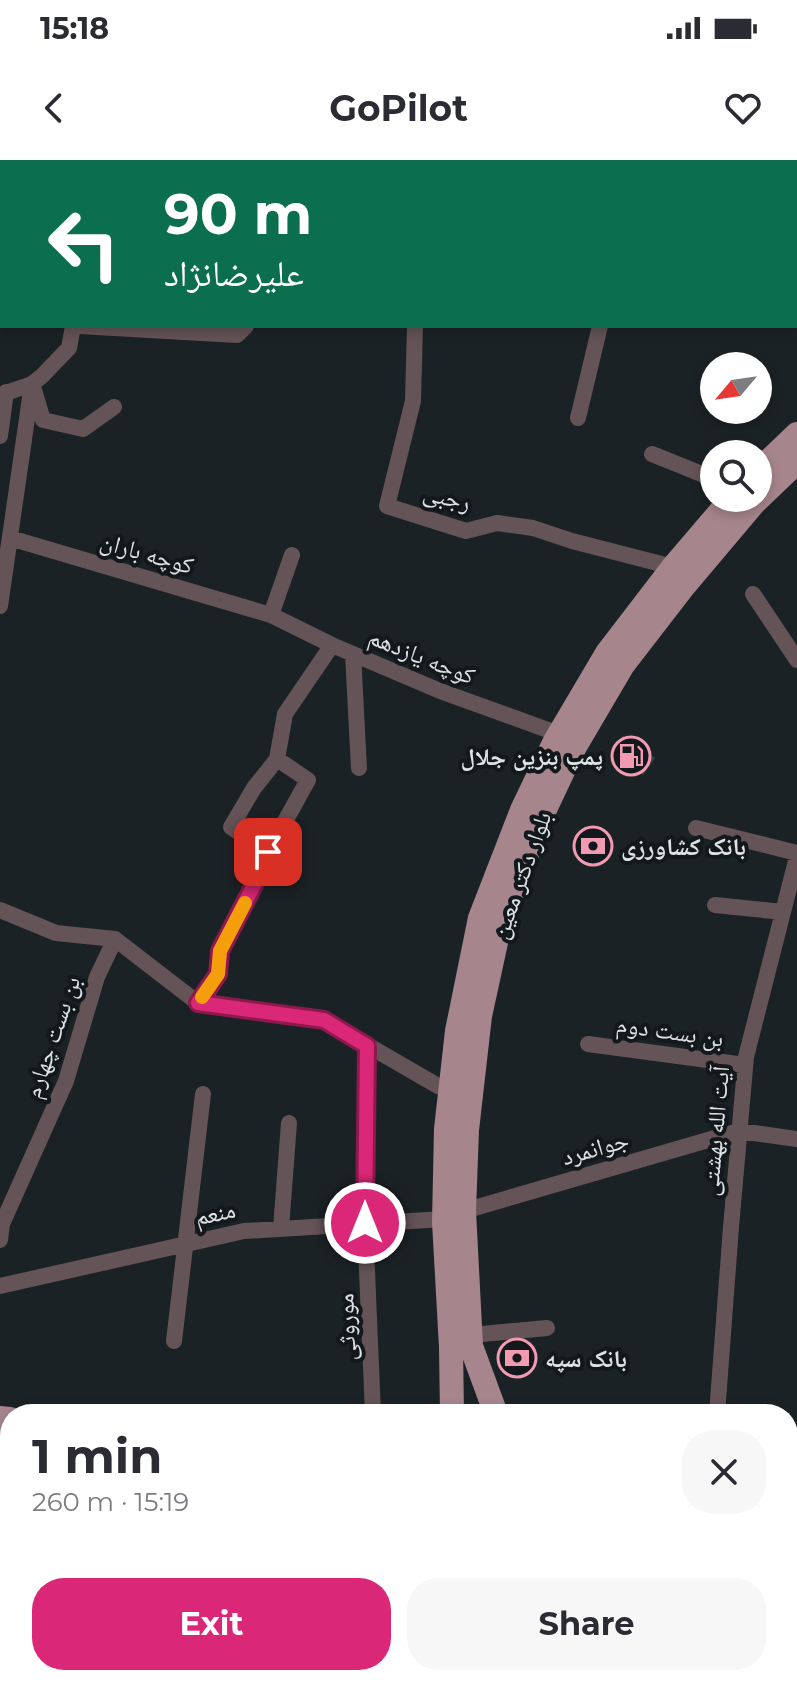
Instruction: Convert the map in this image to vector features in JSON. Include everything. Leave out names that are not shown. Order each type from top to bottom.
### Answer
[{"type":"main road","points":[[772,458],[797,434]]},
{"type":"main road","name":"بلوار دکتر معین","points":[[492,1404],[471,1346],[454,1215],[480,1016],[500,924],[541,818],[573,750],[623,665],[754,503],[797,462]]},
{"type":"main road","name":"بلوار دکتر معین","points":[[452,1404],[454,1215],[449,1090],[457,1031],[480,918],[522,810],[559,734],[607,653],[720,512]]},
{"type":"street","points":[[0,436],[3,393],[32,384],[69,348],[75,328]]},
{"type":"street","points":[[112,328],[237,335],[244,328]]},
{"type":"street","name":"رجبی","points":[[415,328],[413,401],[387,506],[466,531],[497,523],[533,528],[673,567]]},
{"type":"street","points":[[578,418],[600,328]]},
{"type":"street","points":[[32,384],[43,420],[83,429],[114,407]]},
{"type":"street","points":[[0,606],[32,384]]},
{"type":"street","points":[[652,454],[700,473]]},
{"type":"street","name":"کوچه باران","points":[[10,538],[271,615]]},
{"type":"street","points":[[271,615],[292,555]]},
{"type":"street","points":[[753,594],[797,660]]},
{"type":"street","name":"کوچه یازدهم","points":[[271,615],[440,691],[559,734]]},
{"type":"street","points":[[268,852],[231,827],[254,788],[277,759],[285,714],[332,645]]},
{"type":"street","points":[[353,654],[359,768]]},
{"type":"street","points":[[198,1003],[218,974],[220,951],[268,852],[308,780],[277,759]]},
{"type":"street","points":[[696,828],[797,855]]},
{"type":"street","name":"آیت الله بهشتی","points":[[718,1404],[745,1065],[797,855]]},
{"type":"street","points":[[715,905],[783,912]]},
{"type":"street","points":[[0,910],[56,933],[115,939],[198,1003],[324,1020],[449,1090]]},
{"type":"street","name":"بن بست چهارم","points":[[0,1240],[2,1224],[66,1081],[97,977],[115,939]]},
{"type":"street","name":"بن بست دوم","points":[[588,1044],[745,1065]]},
{"type":"street","name":"موروثی","points":[[367,1046],[365,1223],[373,1404]]},
{"type":"street","points":[[174,1341],[203,1094]]},
{"type":"street","points":[[281,1228],[289,1123]]},
{"type":"street","points":[[739,1131],[797,1139]]},
{"type":"street","name":"جوانمرد","points":[[454,1215],[739,1131]]},
{"type":"street","name":"منعم","points":[[0,1286],[244,1231],[454,1215]]},
{"type":"street","points":[[471,1335],[547,1328]]},
{"type":"building","points":[[623,736],[655,758],[643,775],[611,754]]},
{"type":"slow traffic","points":[[202,997],[218,974],[220,951],[245,903]]},
{"type":"place","name":"پمپ بنزین جلال","points":[[631,756]]},
{"type":"place","name":"بانک کشاورزی","points":[[593,846]]},
{"type":"place","name":"بانک سپه","points":[[517,1358]]},
{"type":"route","points":[[268,852],[220,951],[218,974],[198,1003],[324,1020],[367,1046],[365,1223]]}]
